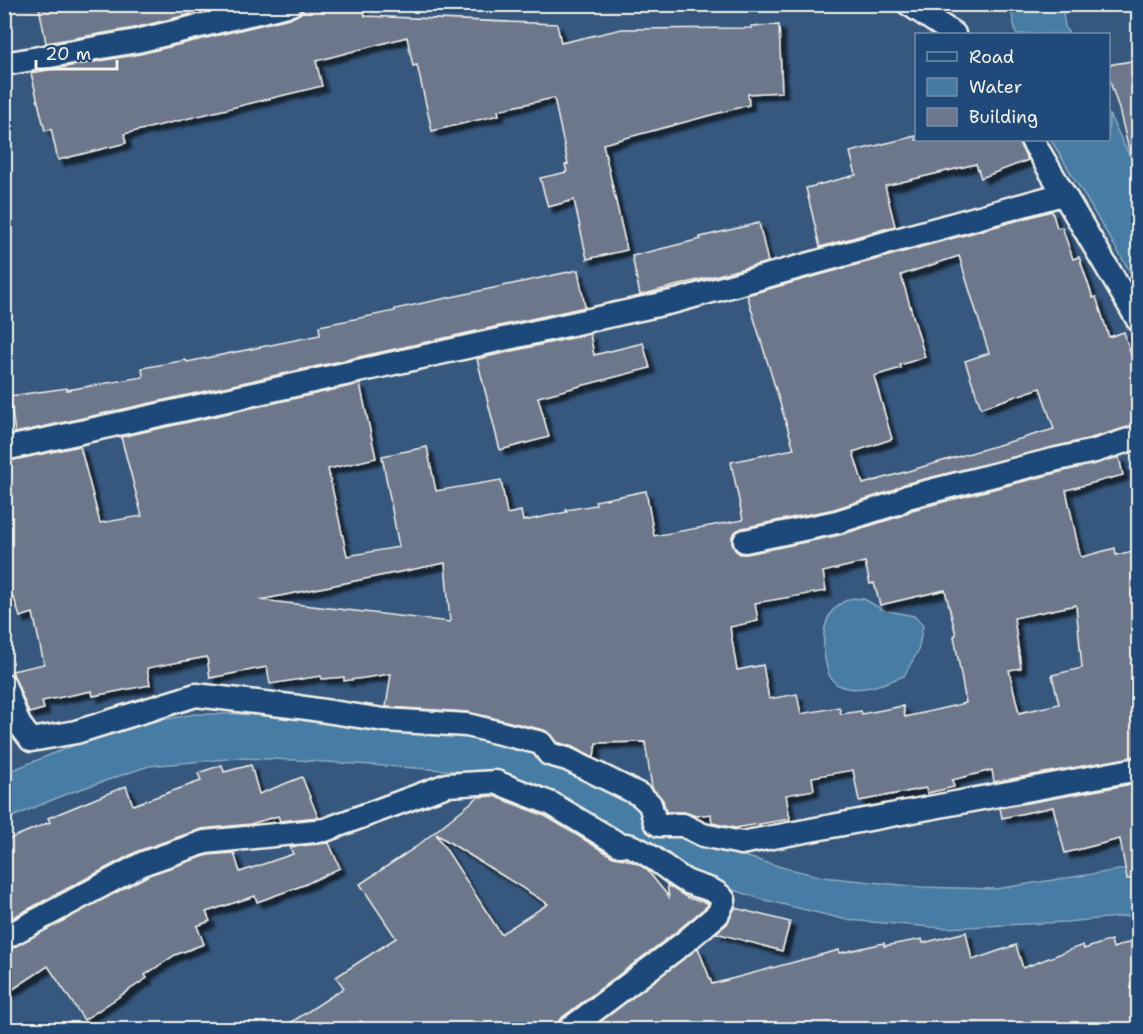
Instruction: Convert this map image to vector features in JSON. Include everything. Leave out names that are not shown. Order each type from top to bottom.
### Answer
[{"type":"street","points":[[4,64],[137,41],[291,4]]},
{"type":"street","points":[[909,4],[952,33]]},
{"type":"street","points":[[1033,141],[1138,320]]},
{"type":"street","points":[[4,448],[675,302],[1063,194]]},
{"type":"street","points":[[745,541],[837,522],[897,503],[907,497],[1095,451],[1138,437]]},
{"type":"street","points":[[4,685],[19,724],[31,740],[76,732],[196,695],[384,720],[467,725],[541,743],[549,753],[567,759],[640,795],[650,804],[655,822],[659,825],[682,825],[703,835],[741,843],[1138,769]]},
{"type":"street","points":[[4,938],[144,863],[205,842],[325,830],[447,785],[496,782],[552,804],[620,845],[626,844],[657,859],[685,881],[719,893],[724,900],[718,914],[685,942],[567,1029]]},
{"type":"water","points":[[1010,5],[1062,5],[1065,27],[1068,33],[1016,33]]},
{"type":"water","points":[[1110,116],[1138,173],[1138,285],[1052,141],[1110,141]]},
{"type":"water","points":[[853,598],[864,599],[883,610],[914,616],[923,625],[918,651],[904,676],[873,687],[856,689],[836,684],[829,675],[824,649],[824,630],[830,614],[836,607]]},
{"type":"water","points":[[195,714],[238,714],[333,721],[509,740],[727,851],[823,877],[920,887],[995,889],[1138,867],[1138,915],[1066,922],[945,928],[847,920],[761,899],[689,875],[516,780],[458,771],[238,758],[149,766],[66,794],[5,820],[5,773],[97,736]]},
{"type":"building","points":[[50,4],[189,4],[191,14],[134,28],[46,43],[39,7]]},
{"type":"building","points":[[304,4],[362,4],[365,16],[557,24],[561,43],[622,29],[751,28],[751,26],[779,25],[782,92],[748,94],[749,105],[603,144],[627,250],[587,259],[574,200],[548,207],[540,178],[567,172],[565,165],[568,164],[554,98],[498,110],[499,115],[432,131],[417,65],[413,66],[407,37],[316,61],[322,86],[124,134],[126,143],[58,160],[51,129],[45,131],[31,73],[140,54],[294,17],[301,13]]},
{"type":"building","points":[[1138,60],[1138,153],[1130,154],[1110,81],[1110,65]]},
{"type":"building","points":[[915,136],[915,141],[1018,141],[1028,160],[981,178],[976,164],[885,186],[895,226],[820,247],[806,188],[856,175],[850,152]]},
{"type":"building","points":[[1052,211],[1057,228],[1062,227],[1073,259],[1079,257],[1093,298],[1096,297],[1109,337],[1124,332],[1138,378],[1138,424],[1091,438],[904,484],[891,491],[834,509],[742,528],[732,536],[732,543],[740,554],[747,554],[840,535],[901,516],[912,510],[1119,457],[1123,475],[1066,490],[1082,557],[1115,548],[1116,555],[1138,550],[1138,756],[994,782],[992,770],[952,780],[954,787],[927,793],[926,788],[859,801],[853,770],[812,777],[814,790],[786,795],[790,819],[735,828],[712,823],[711,814],[696,816],[684,812],[666,812],[663,800],[652,788],[645,742],[596,743],[594,757],[557,742],[544,730],[468,712],[386,707],[391,674],[344,681],[344,677],[322,679],[321,676],[270,684],[267,667],[210,678],[207,657],[147,668],[150,685],[93,696],[92,691],[42,701],[44,709],[29,713],[12,671],[44,664],[33,613],[20,617],[14,598],[4,601],[4,462],[80,446],[100,523],[142,516],[121,437],[360,384],[376,458],[328,469],[347,556],[399,547],[382,456],[427,447],[436,491],[501,480],[507,514],[521,511],[523,521],[596,505],[595,501],[646,491],[654,536],[743,520],[731,462],[794,449],[747,295]],"holes":[[[959,256],[989,353],[965,361],[981,408],[1040,388],[1054,429],[863,484],[853,452],[892,439],[874,376],[901,368],[900,365],[925,357],[901,275]],[[865,562],[870,584],[874,583],[880,605],[945,590],[956,635],[954,636],[966,703],[905,717],[903,706],[862,714],[861,711],[841,714],[839,707],[801,714],[797,694],[769,699],[763,665],[737,670],[730,627],[758,621],[755,603],[826,591],[823,572]],[[445,563],[450,622],[260,600]],[[1076,605],[1082,668],[1052,675],[1059,704],[1019,713],[1009,670],[1021,668],[1014,618]]]},
{"type":"building","points":[[759,223],[768,262],[640,295],[632,256]]},
{"type":"building","points":[[578,270],[585,307],[15,433],[10,396],[67,388],[67,390],[143,377],[142,368],[186,360],[187,362],[320,335],[319,326]]},
{"type":"building","points":[[590,334],[594,355],[643,343],[650,368],[538,397],[549,437],[500,450],[477,359]]},
{"type":"building","points":[[222,765],[224,772],[251,765],[259,794],[302,777],[318,817],[280,821],[278,816],[250,824],[201,829],[138,851],[4,922],[4,841],[50,822],[48,818],[126,786],[133,805],[201,781],[198,773]]},
{"type":"building","points":[[1138,783],[1138,878],[1127,879],[1120,839],[1065,853],[1053,807],[1002,818],[1000,808]]},
{"type":"building","points":[[494,796],[547,817],[613,857],[638,864],[647,870],[669,897],[667,885],[688,898],[708,903],[707,906],[560,1019],[555,1029],[367,1029],[361,1021],[348,1029],[281,1029],[344,988],[336,977],[396,938],[360,884],[416,847],[478,797]],"holes":[[[436,834],[548,904],[501,934]]]},
{"type":"building","points":[[329,843],[340,868],[304,885],[257,902],[255,896],[206,912],[210,921],[197,926],[204,944],[175,955],[145,975],[147,978],[84,1020],[48,966],[4,995],[4,951],[149,875],[208,855],[234,853],[240,872],[293,854],[290,847]]},
{"type":"building","points":[[735,908],[790,922],[782,951],[716,933],[727,924]]},
{"type":"building","points":[[966,932],[972,960],[1016,945],[1023,968],[1083,945],[1084,949],[1111,940],[1113,948],[1138,939],[1138,1029],[591,1029],[698,948],[712,984],[839,950],[840,953],[884,943],[884,946],[922,939],[923,943]]}]
